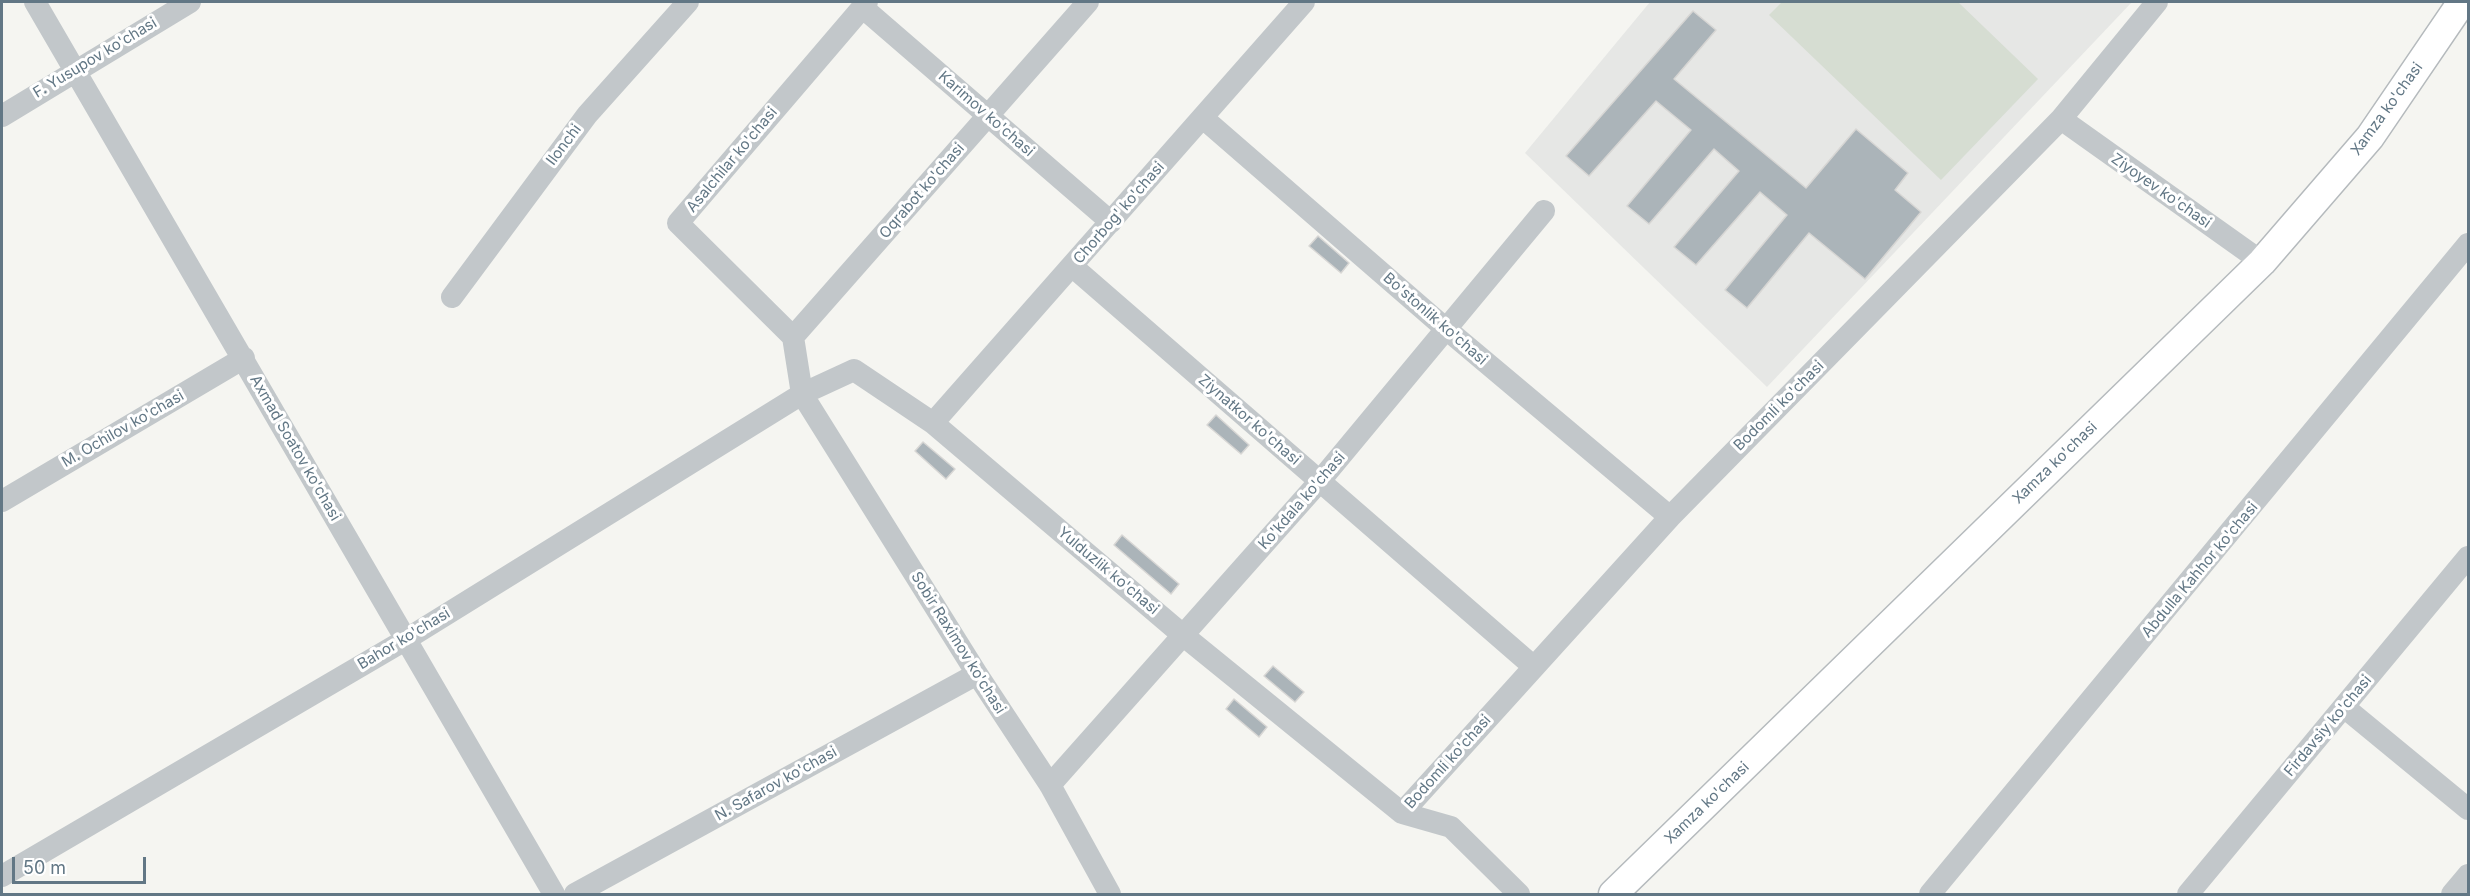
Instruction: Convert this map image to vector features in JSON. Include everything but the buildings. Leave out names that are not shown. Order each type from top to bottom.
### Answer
[{"type":"main road","name":"Xamza ko'chasi","points":[[1613,894],[2262,262],[2370,137],[2462,2]]},
{"type":"street","name":"Axmad Soatov ko'chasi","points":[[35,2],[554,894]]},
{"type":"street","name":"F. Yusupov ko'chasi","points":[[2,116],[190,2]]},
{"type":"street","name":"Ilonchi","points":[[452,297],[587,115],[688,2]]},
{"type":"street","name":"Oqrabot ko'chasi","points":[[793,337],[1089,2]]},
{"type":"street","name":"Chorbog' ko'chasi","points":[[933,423],[1304,2]]},
{"type":"street","name":"Bodomli ko'chasi","points":[[1402,813],[1670,517],[2061,119],[2157,2]]},
{"type":"street","name":"Karimov ko'chasi","points":[[864,4],[988,116],[1111,222]]},
{"type":"street","name":"Asalchilar ko'chasi","points":[[793,337],[678,223],[864,4]]},
{"type":"street","name":"Bo'stonlik ko'chasi","points":[[1203,118],[1445,328],[1670,517]]},
{"type":"street","name":"Ziyoyev ko'chasi","points":[[2061,119],[2262,262]]},
{"type":"street","name":"Ko'kdala ko'chasi","points":[[1050,785],[1320,482],[1544,211]]},
{"type":"street","name":"Abdulla Kahhor ko'chasi","points":[[1930,894],[2469,244]]},
{"type":"street","name":"Ziynatkor ko'chasi","points":[[1072,267],[1534,667]]},
{"type":"street","points":[[793,337],[802,394]]},
{"type":"street","name":"M. Ochilov ko'chasi","points":[[2,501],[244,358]]},
{"type":"street","name":"Yulduzlik ko'chasi","points":[[802,394],[854,370],[933,423],[1185,636],[1402,813]]},
{"type":"street","name":"Bahor ko'chasi","points":[[2,876],[405,640],[802,394]]},
{"type":"street","name":"Sobir Raximov ko'chasi","points":[[802,394],[977,675],[1050,785],[1110,894]]},
{"type":"street","name":"Firdavsiy ko'chasi","points":[[2188,894],[2469,557]]},
{"type":"street","name":"N. Safarov ko'chasi","points":[[575,894],[977,675]]},
{"type":"street","points":[[2344,707],[2469,809]]},
{"type":"street","points":[[1402,813],[1451,827],[1519,894]]},
{"type":"street","points":[[2452,894],[2469,875]]},
{"type":"shaded area","points":[[1650,2],[2132,2],[1767,387],[1525,153]]},
{"type":"shaded area","points":[[1782,2],[1958,2],[2038,79],[1941,180],[1769,15]]}]
